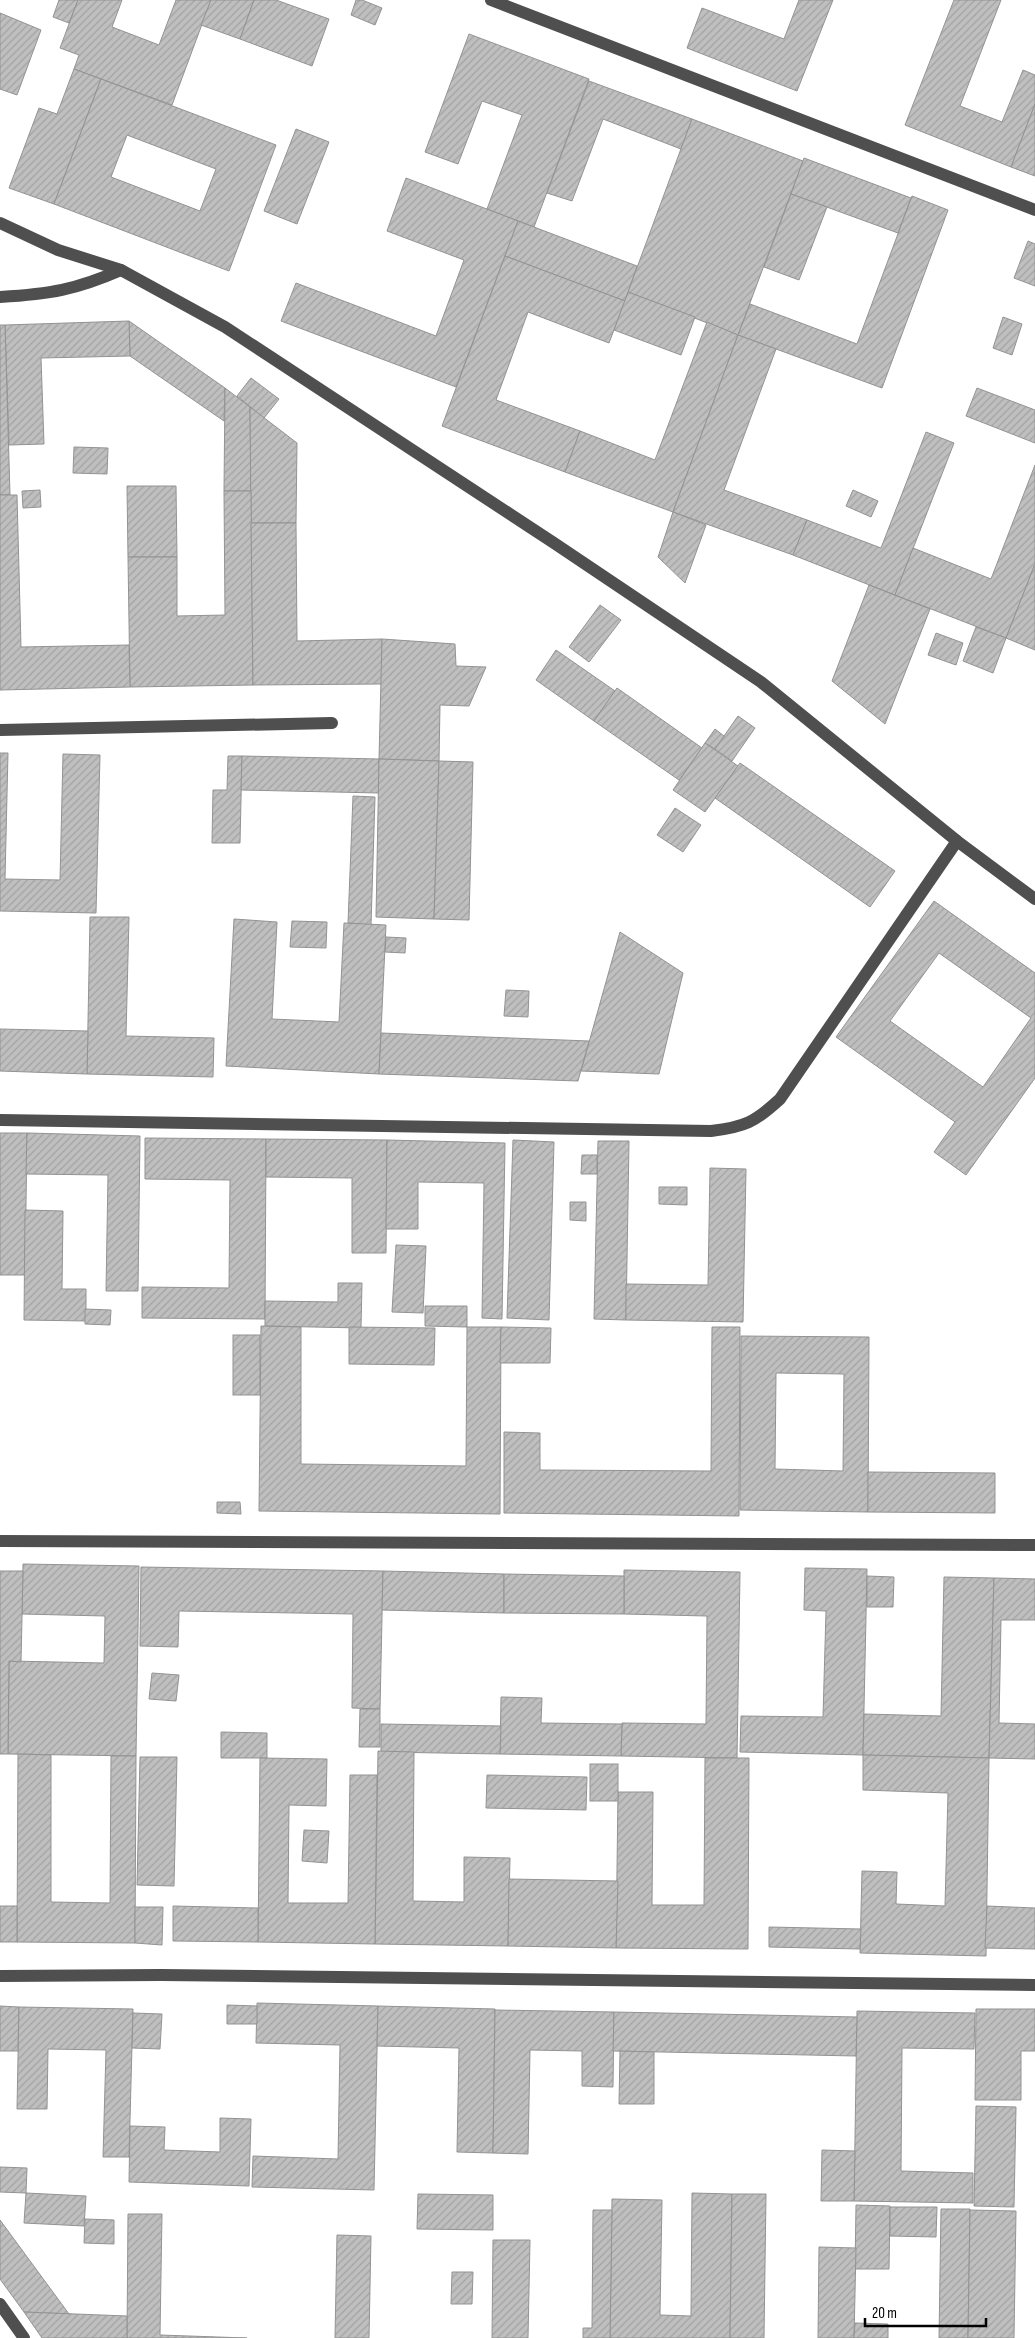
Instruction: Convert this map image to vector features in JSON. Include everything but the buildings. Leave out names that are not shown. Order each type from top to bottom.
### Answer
[{"type":"street","points":[[490,0],[1035,210]]},
{"type":"street","points":[[0,223],[58,250],[121,270],[225,327],[546,537],[761,682],[957,841],[1035,899]]},
{"type":"street","points":[[0,297],[61,292],[88,284],[121,270]]},
{"type":"street","points":[[0,730],[332,723]]},
{"type":"street","points":[[0,1120],[711,1131],[738,1128],[754,1120],[780,1099],[957,841]]},
{"type":"street","points":[[0,1541],[1035,1545]]},
{"type":"street","points":[[0,1976],[161,1974],[1035,1985]]},
{"type":"street","points":[[0,2304],[24,2338]]}]
